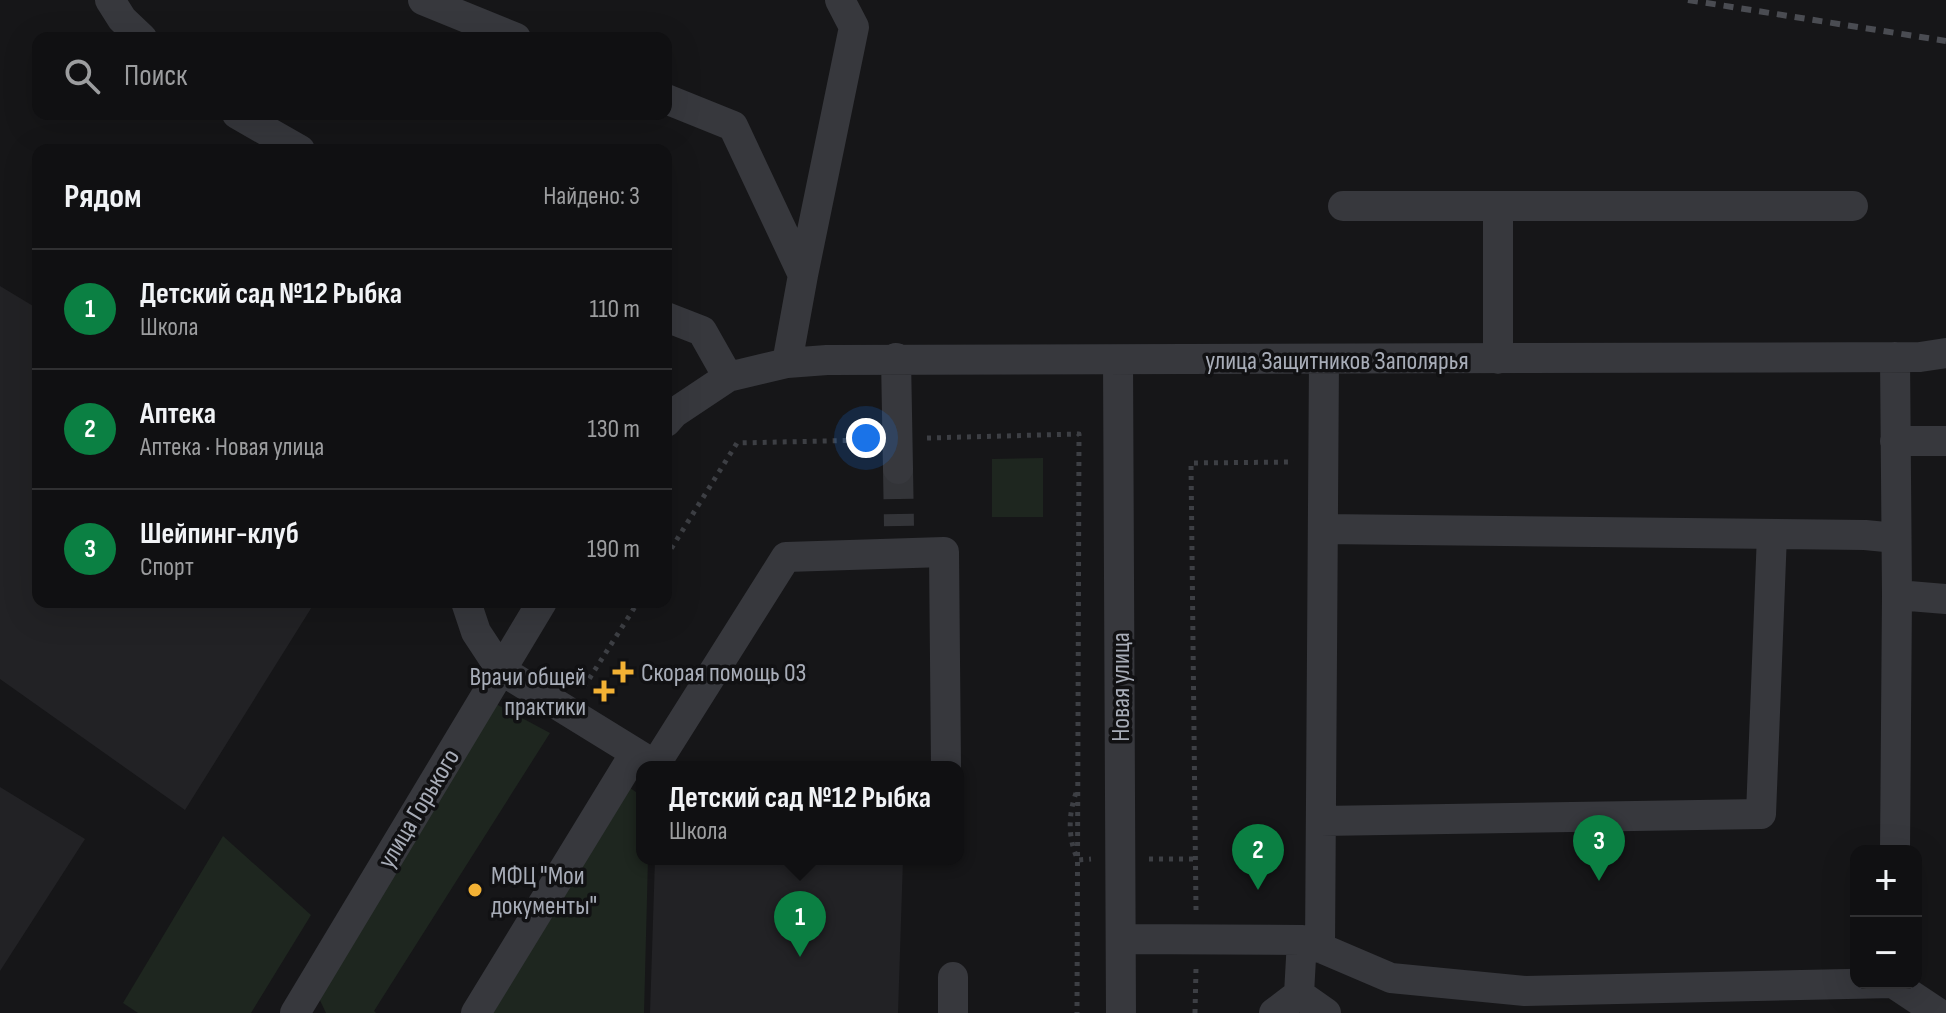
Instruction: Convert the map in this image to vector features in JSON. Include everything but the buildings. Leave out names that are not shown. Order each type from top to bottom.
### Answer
[{"type":"street","points":[[110,0],[122,19],[136,32]]},
{"type":"street","points":[[423,0],[501,32]]},
{"type":"street","points":[[787,363],[854,27],[840,0]]},
{"type":"street","points":[[672,101],[733,126],[803,275]]},
{"type":"street","points":[[248,120],[290,144]]},
{"type":"street","points":[[1343,206],[1853,206]]},
{"type":"street","points":[[1498,206],[1498,359]]},
{"type":"street","points":[[672,319],[702,331],[728,377],[672,415]]},
{"type":"street","name":"улица Защитников Заполярья","points":[[728,377],[787,363],[896,358],[1324,360],[1920,357],[1946,353]]},
{"type":"street","points":[[1895,357],[1895,845]]},
{"type":"street","points":[[896,358],[898,469]]},
{"type":"street","name":"Новая улица","points":[[1118,360],[1121,1013]]},
{"type":"street","points":[[1274,1013],[1299,994],[1311,944],[1321,821],[1324,360]]},
{"type":"street","points":[[1895,441],[1946,441]]},
{"type":"street","points":[[1323,529],[1896,538]]},
{"type":"street","points":[[1321,821],[1761,814],[1772,534]]},
{"type":"street","points":[[658,761],[786,557],[899,540],[944,552],[946,761]]},
{"type":"street","points":[[1897,595],[1946,599]]},
{"type":"street","points":[[468,608],[476,632],[501,670],[648,761]]},
{"type":"street","name":"улица Горького","points":[[295,1013],[538,608]]},
{"type":"street","points":[[476,1013],[635,753]]},
{"type":"street","points":[[1121,939],[1311,944],[1391,978],[1660,1001],[1807,999],[1861,989]]},
{"type":"street","points":[[953,977],[953,1013]]},
{"type":"street","points":[[1902,989],[1938,1013]]},
{"type":"street","points":[[1299,994],[1326,1013]]},
{"type":"path","points":[[1195,1013],[1191,463],[1323,462]]},
{"type":"path","points":[[569,712],[634,608]]},
{"type":"path","points":[[1078,789],[1071,808],[1071,846],[1078,860]]},
{"type":"path","points":[[1077,1013],[1078,810]]},
{"type":"shaded area","points":[[0,286],[32,305],[32,608],[311,608],[185,810],[0,679]]},
{"type":"shaded area","points":[[1043,458],[1043,517],[992,517],[992,459]]},
{"type":"shaded area","points":[[496,704],[550,733],[374,1011],[376,1013],[326,1013],[316,992]]},
{"type":"shaded area","points":[[612,776],[636,792],[636,865],[648,865],[644,1013],[464,1013]]},
{"type":"shaded area","points":[[0,787],[85,839],[0,971]]},
{"type":"shaded area","points":[[223,836],[311,915],[251,1013],[138,1013],[123,1003]]},
{"type":"shaded area","points":[[655,865],[903,865],[898,1013],[650,1013]]},
{"type":"tunnel","points":[[898,469],[899,526]]},
{"type":"railway","points":[[1688,0],[1946,41]]},
{"type":"place","name":"Скорая помощь 03","points":[[623,672]]},
{"type":"place","name":"Врачи общей практики","points":[[604,691]]},
{"type":"place","name":"Шейпинг-клуб","points":[[1599,881]]},
{"type":"place","name":"МФЦ \"Мои документы\"","points":[[475,890]]},
{"type":"place","name":"Аптека","points":[[1258,890]]},
{"type":"place","name":"Детский сад №12 Рыбка","points":[[800,957]]}]
